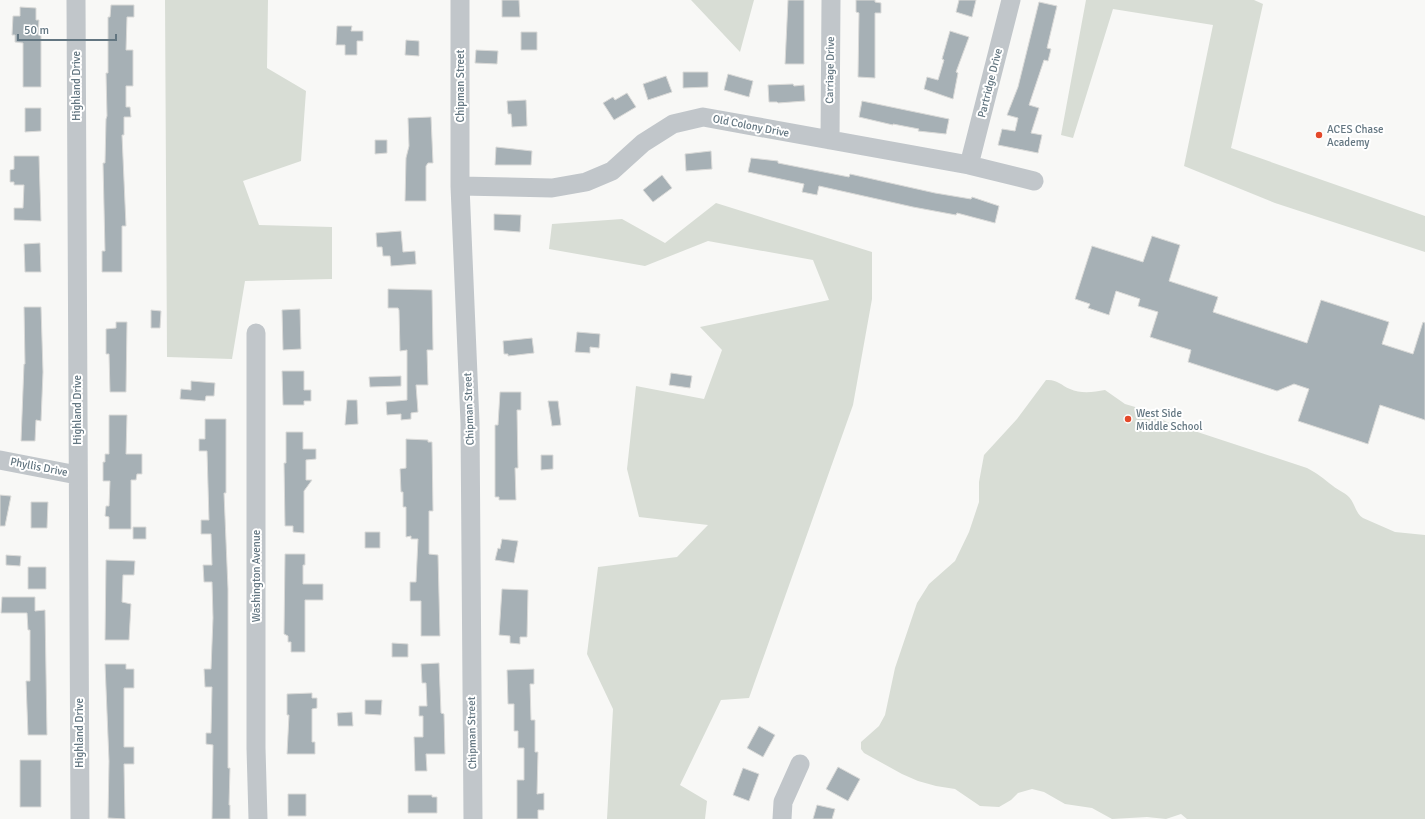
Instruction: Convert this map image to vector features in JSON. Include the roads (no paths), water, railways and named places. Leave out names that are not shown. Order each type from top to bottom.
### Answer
[{"type":"street","name":"Highland Drive","points":[[76,0],[77,475],[80,819]]},
{"type":"street","name":"Chipman Street","points":[[460,0],[460,186],[470,423],[473,819]]},
{"type":"street","name":"Carriage Drive","points":[[830,140],[831,0]]},
{"type":"street","name":"Partridge Drive","points":[[969,165],[1011,0]]},
{"type":"street","name":"Old Colony Drive","points":[[460,186],[552,188],[586,182],[612,172],[643,143],[673,124],[703,117],[969,165],[1034,180]]},
{"type":"street","name":"Washington Avenue","points":[[256,333],[256,748],[258,819]]},
{"type":"street","name":"Phyllis Drive","points":[[0,460],[77,475]]},
{"type":"street","points":[[782,819],[783,802],[800,764]]},
{"type":"place","name":"ACES Chase Academy","points":[[1319,135]]},
{"type":"place","name":"West Side Middle School","points":[[1128,419]]}]
